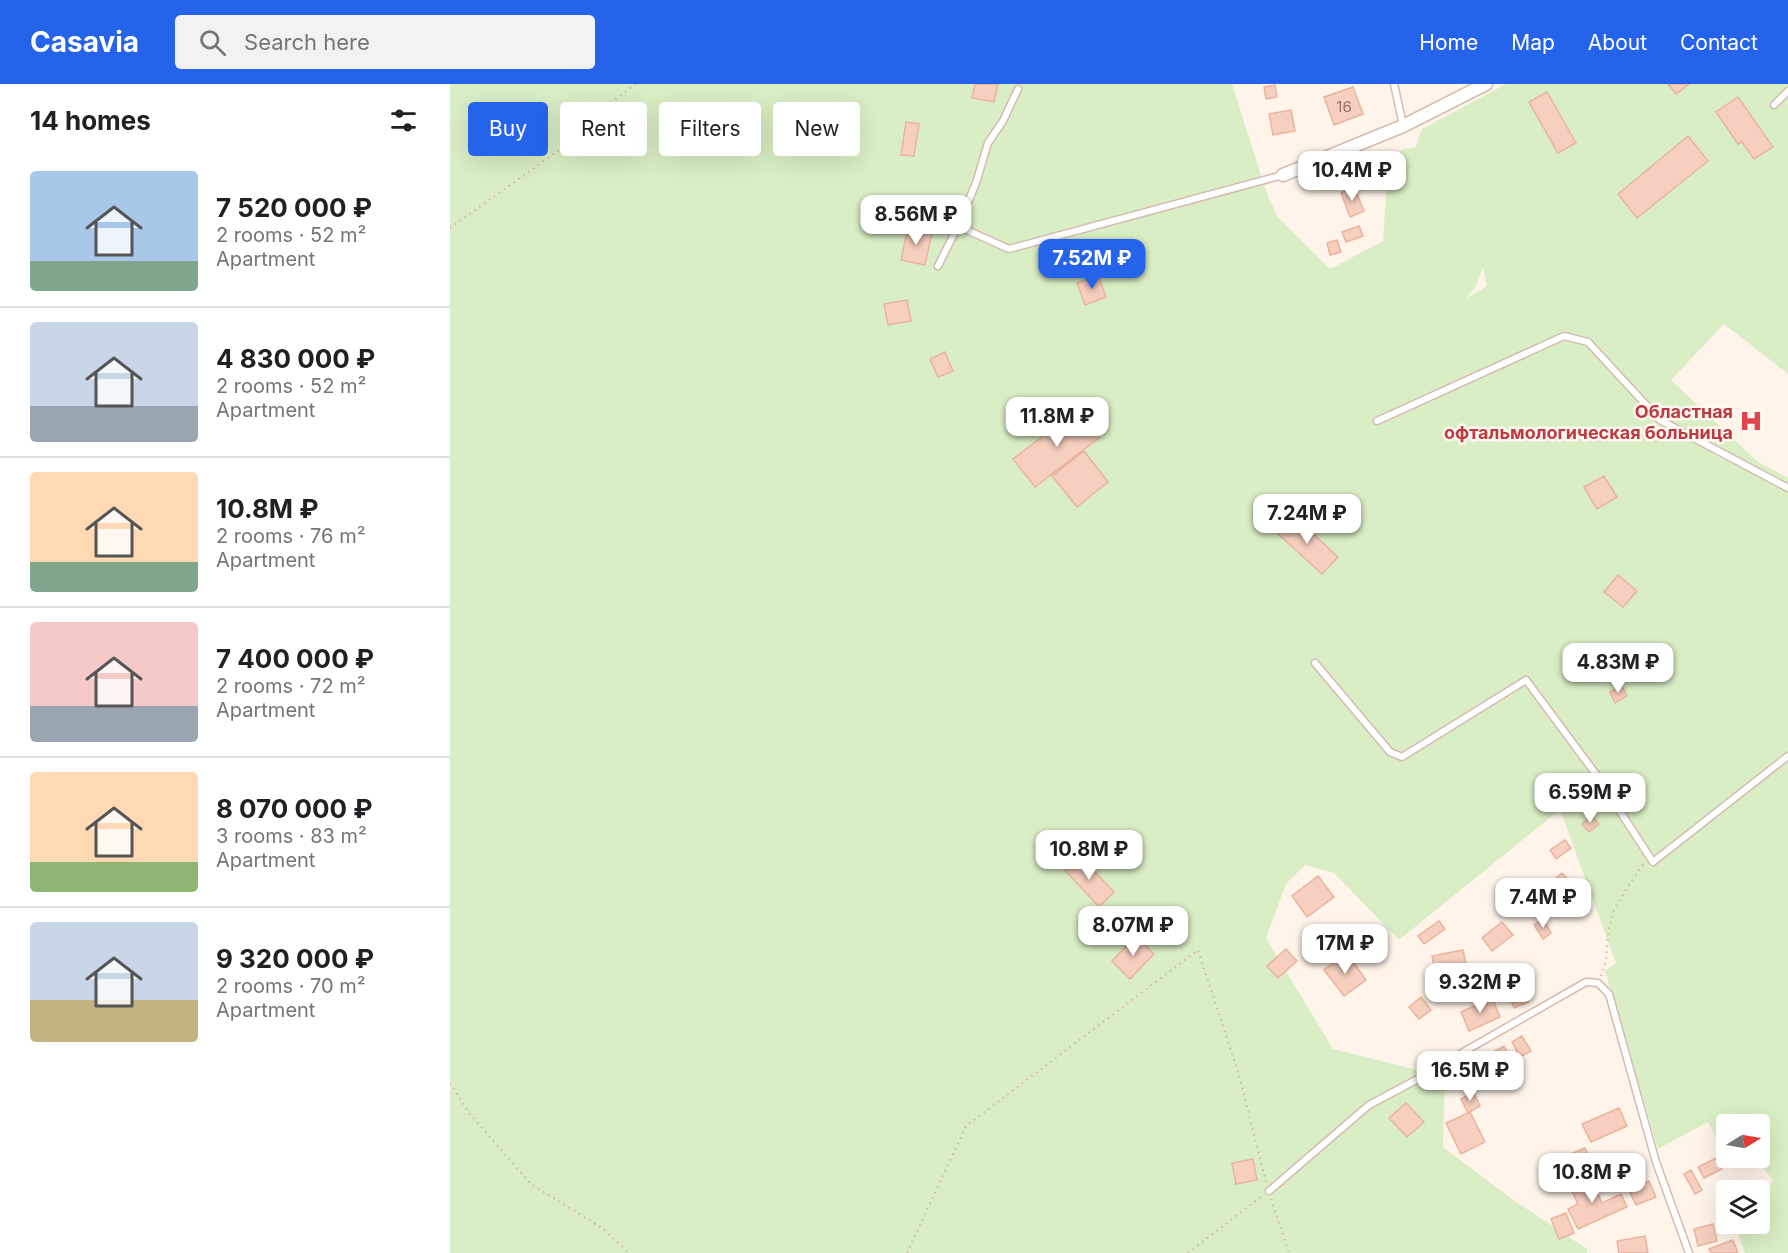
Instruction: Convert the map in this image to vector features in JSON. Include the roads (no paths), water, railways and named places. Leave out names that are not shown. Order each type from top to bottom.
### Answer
[{"type":"street","points":[[1283,175],[1403,126],[1486,84]]},
{"type":"lane","points":[[1394,84],[1403,126]]},
{"type":"lane","points":[[938,266],[976,183],[988,143],[1003,121],[1018,89]]},
{"type":"lane","points":[[1774,105],[1788,91]]},
{"type":"lane","points":[[958,226],[1009,249],[1283,175]]},
{"type":"lane","points":[[1377,421],[1564,336],[1588,342],[1660,420],[1788,488]]},
{"type":"lane","points":[[1315,663],[1389,752],[1402,757],[1526,680],[1595,773],[1653,862],[1788,756]]},
{"type":"lane","points":[[1269,1191],[1370,1105],[1586,982],[1598,983],[1609,994],[1656,1162],[1689,1253]]},
{"type":"place","name":"Областная офтальмологическая больница","points":[[1751,421]]}]
